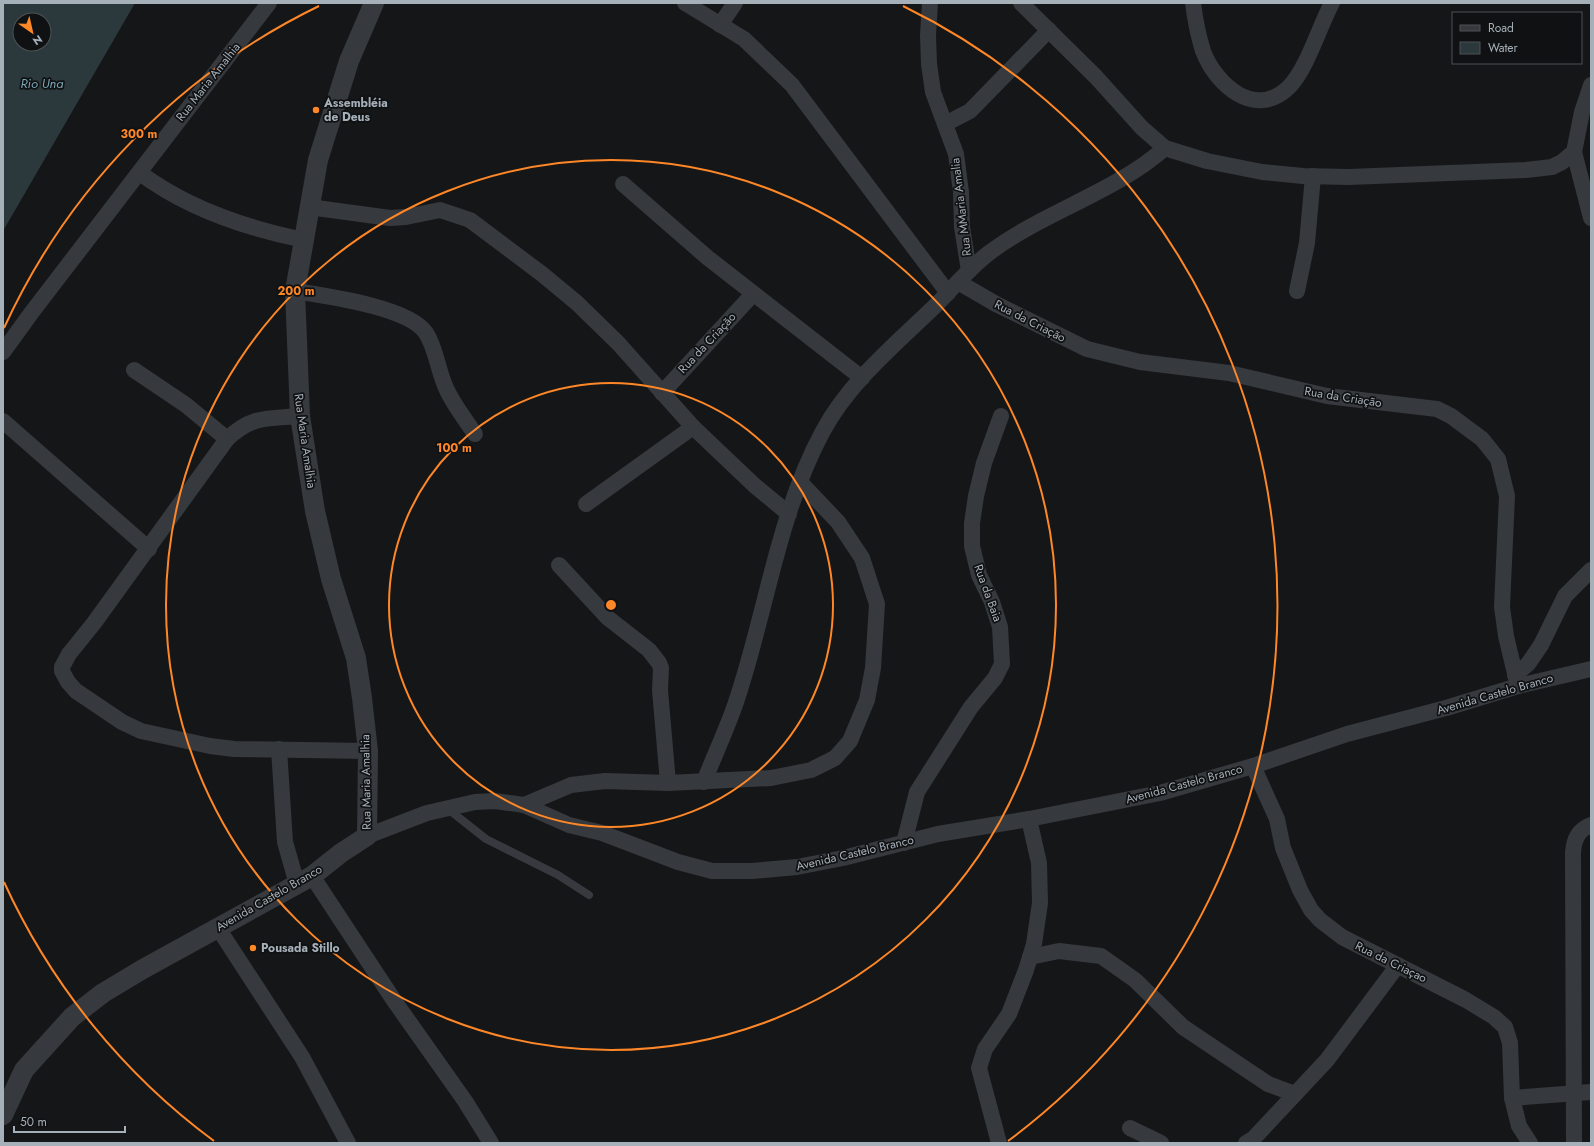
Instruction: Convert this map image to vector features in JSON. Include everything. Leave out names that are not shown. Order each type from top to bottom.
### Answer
[{"type":"street","name":"Rua Maria Amalhia","points":[[3,352],[269,3]]},
{"type":"street","name":"Rua Maria Amalhia","points":[[367,836],[368,751],[356,658],[332,579],[315,511],[300,416],[295,291],[318,160],[333,108],[349,61],[374,3]]},
{"type":"street","points":[[686,3],[744,39],[792,85],[959,282]]},
{"type":"street","points":[[720,25],[734,3]]},
{"type":"street","name":"Rua MMaria Amalia","points":[[930,3],[928,35],[929,64],[933,92],[956,154],[958,167],[962,227],[959,282]]},
{"type":"street","points":[[1021,3],[1096,77],[1142,128],[1165,148],[1206,161],[1262,172],[1349,177],[1526,170],[1552,167],[1562,162],[1574,152]]},
{"type":"street","points":[[1193,3],[1197,29],[1210,64],[1225,84],[1234,92],[1257,102],[1270,99],[1282,92],[1293,82],[1300,72],[1332,3]]},
{"type":"street","points":[[945,124],[970,111],[1049,30]]},
{"type":"street","points":[[1591,85],[1582,112],[1574,152],[1591,218]]},
{"type":"street","points":[[704,782],[735,705],[789,514],[800,482],[823,431],[848,393],[988,253],[1018,234],[1124,177],[1150,161],[1165,148]]},
{"type":"street","points":[[140,173],[174,196],[207,212],[277,234],[304,240]]},
{"type":"street","points":[[1297,291],[1307,243],[1313,176]]},
{"type":"street","points":[[623,184],[708,258],[862,378]]},
{"type":"street","points":[[309,207],[390,218],[406,217],[440,210],[470,220],[542,274],[577,303],[618,343],[693,427],[754,485],[789,514]]},
{"type":"street","name":"Rua da Criação","points":[[959,282],[996,304],[1087,349],[1140,362],[1229,373],[1327,396],[1437,409],[1468,427],[1482,439],[1498,459],[1504,478],[1507,496],[1502,607],[1506,636],[1516,681]]},
{"type":"street","points":[[295,291],[338,299],[395,313],[418,325],[428,337],[448,392],[475,434]]},
{"type":"street","name":"Rua da Criação","points":[[662,393],[753,294]]},
{"type":"street","points":[[134,370],[176,398],[228,439]]},
{"type":"street","points":[[300,416],[253,421],[239,428],[228,439],[149,549],[68,654],[62,667],[68,682],[76,691],[109,714],[141,731],[210,746],[234,749],[368,751]]},
{"type":"street","name":"Rua da Baia","points":[[904,843],[917,792],[972,707],[995,678],[1002,664],[1000,626],[992,602],[979,576],[972,546],[972,522],[976,496],[984,463],[1002,416]]},
{"type":"street","points":[[3,421],[149,549]]},
{"type":"street","points":[[586,504],[693,427]]},
{"type":"street","points":[[524,805],[571,785],[605,780],[668,783],[771,778],[811,770],[835,758],[850,741],[867,700],[876,633],[877,604],[862,558],[838,522],[800,482]]},
{"type":"street","points":[[559,565],[608,618],[649,650],[659,663],[661,668],[660,690],[668,783]]},
{"type":"street","points":[[1516,681],[1541,645],[1565,596],[1591,570]]},
{"type":"street","name":"Avenida Castelo Branco","points":[[3,1115],[24,1070],[72,1017],[103,993],[143,969],[305,880],[367,836],[427,813],[475,802],[495,801],[524,805],[569,825],[602,833],[678,862],[712,871],[752,871],[797,867],[843,858],[938,834],[1029,819],[1160,793],[1253,766],[1328,740],[1446,708],[1516,681],[1591,669]]},
{"type":"street","points":[[279,749],[285,842],[305,880],[395,1002],[465,1101],[491,1143]]},
{"type":"street","name":"Rua da Criaçao","points":[[1253,766],[1277,819],[1283,848],[1300,890],[1311,910],[1320,920],[1342,937],[1398,965],[1494,1017],[1505,1027],[1510,1043],[1512,1098],[1519,1126],[1530,1143]]},
{"type":"street","points":[[999,1143],[980,1076],[980,1062],[989,1043],[1009,1014],[1034,944],[1040,903],[1039,863],[1029,819]]},
{"type":"street","points":[[1574,1143],[1575,1093],[1572,853],[1577,835],[1581,830],[1591,825]]},
{"type":"street","points":[[218,928],[302,1056],[348,1143]]},
{"type":"street","points":[[1030,956],[1059,951],[1101,956],[1135,980],[1184,1027],[1268,1084],[1295,1094]]},
{"type":"street","points":[[1246,1143],[1253,1139],[1327,1060],[1398,965]]},
{"type":"street","points":[[1512,1098],[1591,1092]]},
{"type":"street","points":[[1130,1128],[1161,1143]]},
{"type":"lane","points":[[448,809],[486,839],[558,875],[589,895]]},
{"type":"water","name":"Rio Una","points":[[3,3],[135,3],[3,231]]},
{"type":"place","name":"Assembléia de Deus","points":[[316,110]]},
{"type":"place","name":"Pousada Stillo","points":[[253,948]]}]
